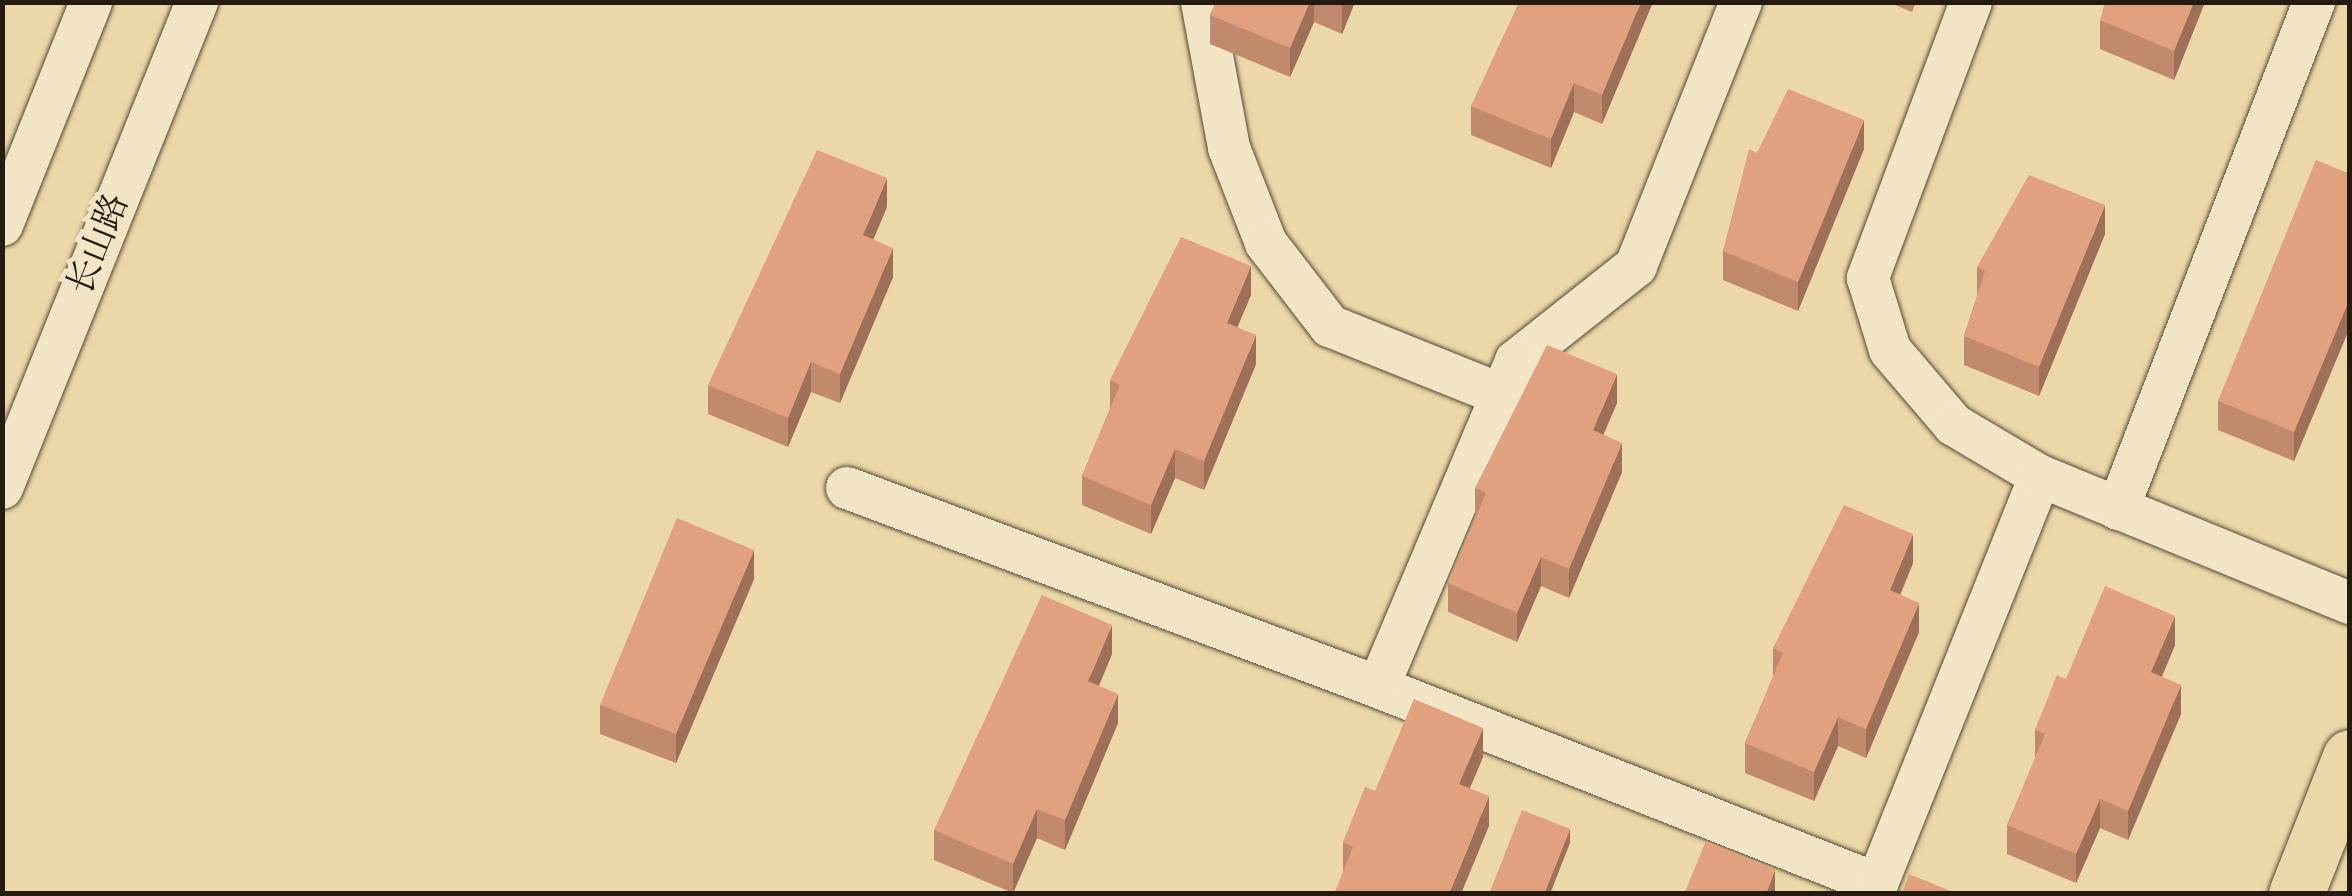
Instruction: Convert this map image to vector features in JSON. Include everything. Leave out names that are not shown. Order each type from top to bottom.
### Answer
[{"type":"main road","points":[[2296,894],[2350,757]]},
{"type":"street","points":[[2,224],[91,2]]},
{"type":"street","name":"长山路","points":[[2,488],[197,2]]},
{"type":"street","points":[[1202,2],[1228,148],[1266,243],[1330,326],[1502,395]]},
{"type":"street","points":[[1378,687],[1516,360],[1636,266],[1741,2]]},
{"type":"street","points":[[1971,2],[1868,278],[1890,350],[1954,425],[2040,476],[2350,603]]},
{"type":"street","points":[[2118,509],[2314,2]]},
{"type":"street","points":[[847,488],[1378,687],[1877,884],[2040,476]]},
{"type":"building","points":[[1216,2],[1310,2],[1290,48],[1210,15]]},
{"type":"building","points":[[1519,2],[1641,2],[1602,95],[1574,83],[1551,139],[1471,106]]},
{"type":"building","points":[[2105,2],[2194,2],[2174,51],[2100,20]]},
{"type":"building","points":[[1788,89],[1864,120],[1798,282],[1723,251],[1749,149],[1757,153]]},
{"type":"building","points":[[817,150],[887,178],[863,235],[893,248],[840,374],[811,362],[788,418],[708,385]]},
{"type":"building","points":[[2316,160],[2350,174],[2350,298],[2294,432],[2218,401]]},
{"type":"building","points":[[2029,175],[2105,205],[2039,367],[1964,336],[1985,271],[1977,267]]},
{"type":"building","points":[[1181,237],[1251,266],[1227,323],[1256,335],[1204,461],[1175,449],[1151,505],[1082,476],[1120,385],[1110,380]]},
{"type":"building","points":[[1547,345],[1617,374],[1593,430],[1622,443],[1569,569],[1541,557],[1517,613],[1448,583],[1486,493],[1475,488]]},
{"type":"building","points":[[1844,505],[1913,534],[1890,590],[1919,603],[1866,729],[1838,717],[1814,772],[1745,743],[1783,653],[1773,648]]},
{"type":"building","points":[[677,518],[754,550],[676,734],[600,705]]},
{"type":"building","points":[[2105,586],[2175,616],[2151,672],[2181,685],[2128,811],[2100,799],[2076,854],[2007,825],[2045,734],[2035,730],[2057,675],[2066,679]]},
{"type":"building","points":[[1042,595],[1112,625],[1088,681],[1118,694],[1065,820],[1037,809],[1013,864],[934,830]]},
{"type":"building","points":[[1414,699],[1483,728],[1459,784],[1489,796],[1449,894],[1334,894],[1353,847],[1343,842],[1365,787],[1375,791]]},
{"type":"building","points":[[1522,810],[1570,829],[1544,894],[1489,894]]},
{"type":"building","points":[[1706,841],[1775,870],[1766,894],[1684,894]]},
{"type":"building","points":[[1909,874],[1958,894],[1902,894]]}]
